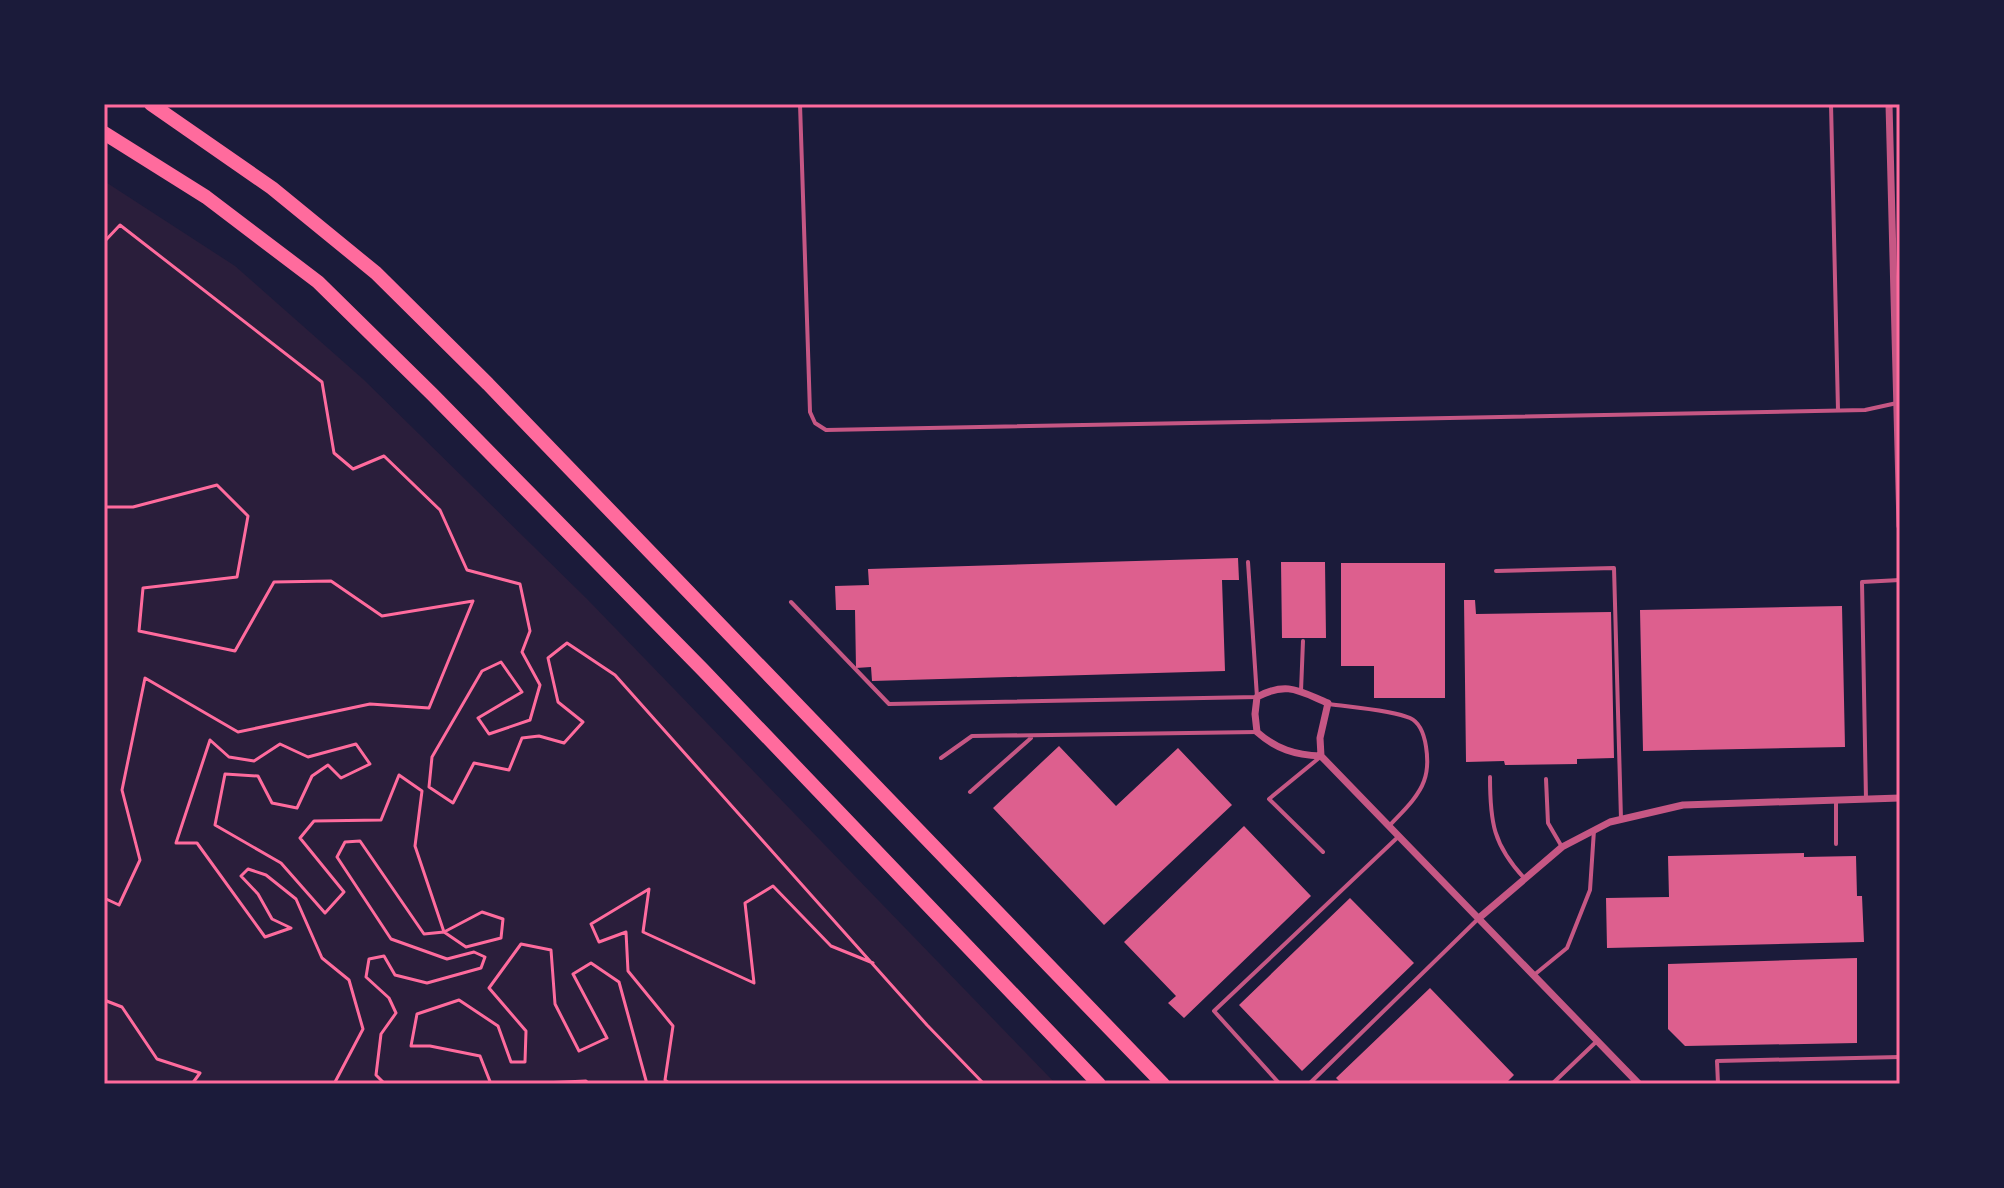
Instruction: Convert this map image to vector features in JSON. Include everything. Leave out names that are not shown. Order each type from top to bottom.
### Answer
[{"type":"highway","points":[[151,104],[272,188],[376,273],[488,384],[1163,1084]]},
{"type":"highway","points":[[104,133],[206,197],[318,282],[692,659],[1099,1084]]},
{"type":"street","points":[[1889,104],[1897,282],[1900,526]]},
{"type":"street","points":[[1321,756],[1282,749],[1257,732],[1257,697],[1283,687],[1328,703],[1320,738],[1321,756],[1336,775],[1639,1084]]},
{"type":"street","points":[[1479,918],[1562,847],[1621,819],[1683,805],[1900,798]]},
{"type":"lane","points":[[800,104],[810,412],[815,423],[826,430],[1865,410],[1898,403]]},
{"type":"lane","points":[[1831,104],[1838,410]]},
{"type":"lane","points":[[1890,134],[1900,134]]},
{"type":"lane","points":[[791,602],[889,704],[1257,697],[1248,562]]},
{"type":"lane","points":[[1496,571],[1614,568],[1621,819]]},
{"type":"lane","points":[[1866,799],[1862,582],[1900,580]]},
{"type":"lane","points":[[1301,691],[1303,641]]},
{"type":"lane","points":[[1328,703],[1408,717],[1422,728],[1425,736],[1425,781],[1389,826]]},
{"type":"lane","points":[[941,758],[972,736],[1257,732]]},
{"type":"lane","points":[[970,792],[1033,736]]},
{"type":"lane","points":[[1321,756],[1269,799],[1323,852]]},
{"type":"lane","points":[[1490,777],[1495,832],[1506,859],[1525,879]]},
{"type":"lane","points":[[1546,779],[1548,823],[1562,847]]},
{"type":"lane","points":[[1836,800],[1836,844]]},
{"type":"lane","points":[[1534,975],[1567,948],[1590,890],[1594,830]]},
{"type":"lane","points":[[1278,1082],[1214,1011],[1398,837]]},
{"type":"lane","points":[[1309,1084],[1479,918]]},
{"type":"lane","points":[[1552,1084],[1597,1041]]},
{"type":"lane","points":[[1718,1084],[1717,1061],[1900,1057]]},
{"type":"path","points":[[104,242],[120,225],[322,382],[334,453],[353,469],[384,456],[440,510],[467,570],[520,584],[530,631],[522,652],[540,685],[530,720],[489,734],[478,718],[522,692],[501,662],[482,671],[432,757],[429,787],[453,803],[474,763],[509,770],[522,738],[539,736],[564,743],[583,722],[558,702],[548,658],[567,643],[615,675],[927,1025],[984,1084]]},
{"type":"path","points":[[104,507],[133,507],[217,485],[248,516],[237,577],[143,588],[139,631],[235,651],[274,582],[331,581],[382,616],[473,601],[429,708],[370,704],[238,732],[145,678],[122,790],[140,860],[119,905],[104,898]]},
{"type":"path","points":[[334,1084],[363,1029],[349,980],[322,958],[296,899],[266,875],[248,869],[241,876],[258,894],[272,919],[291,928],[265,937],[197,843],[176,843],[210,740],[229,757],[254,761],[280,744],[308,757],[356,744],[370,764],[341,778],[328,765],[312,776],[297,808],[272,803],[258,776],[225,774],[215,825],[281,863],[325,913],[344,892],[300,838],[314,821],[381,820],[399,775],[422,791],[415,846],[444,932],[466,947],[501,938],[503,919],[482,912],[444,932],[424,934],[360,841],[345,842],[337,857],[391,939],[447,959],[474,952],[485,957],[481,968],[427,983],[395,975],[384,956],[369,959],[366,977],[389,998],[396,1013],[381,1034],[376,1075],[385,1084]]},
{"type":"path","points":[[670,1084],[665,1080],[673,1026],[628,971],[626,932],[599,942],[591,924],[649,889],[643,932],[754,983],[745,903],[773,886],[831,946],[874,963]]},
{"type":"path","points":[[491,1084],[480,1056],[430,1046],[411,1046],[417,1014],[459,1000],[498,1026],[511,1062],[525,1062],[526,1031],[489,988],[521,944],[551,950],[555,1004],[579,1051],[607,1038],[573,974],[591,963],[619,982],[647,1084]]},
{"type":"path","points":[[104,1000],[122,1007],[157,1059],[200,1073],[192,1084]]},
{"type":"path","points":[[521,1084],[586,1081],[589,1084]]},
{"type":"shaded area","points":[[104,181],[235,266],[364,380],[587,599],[1056,1084],[104,1084]]},
{"type":"building","points":[[1238,558],[1239,580],[1222,580],[1225,671],[872,681],[871,667],[856,668],[855,610],[836,610],[835,586],[869,585],[868,569]]},
{"type":"building","points":[[1281,562],[1325,562],[1326,638],[1282,638]]},
{"type":"building","points":[[1341,563],[1445,563],[1445,698],[1374,698],[1374,666],[1341,666]]},
{"type":"building","points":[[1464,600],[1475,600],[1476,614],[1611,612],[1614,758],[1577,759],[1577,764],[1466,762]]},
{"type":"building","points":[[1842,606],[1845,747],[1643,751],[1640,610]]},
{"type":"building","points":[[1059,746],[1116,806],[1178,748],[1232,805],[1104,925],[993,808]]},
{"type":"building","points":[[1244,826],[1311,896],[1184,1018],[1168,1003],[1176,996],[1124,942]]},
{"type":"building","points":[[1804,853],[1804,857],[1856,856],[1857,896],[1862,896],[1864,942],[1607,948],[1606,898],[1669,897],[1668,856]]},
{"type":"building","points":[[1350,898],[1414,963],[1302,1071],[1239,1005]]},
{"type":"building","points":[[1857,958],[1857,1043],[1685,1046],[1668,1029],[1668,964]]},
{"type":"building","points":[[1430,988],[1514,1075],[1505,1084],[1342,1084],[1336,1078]]}]
